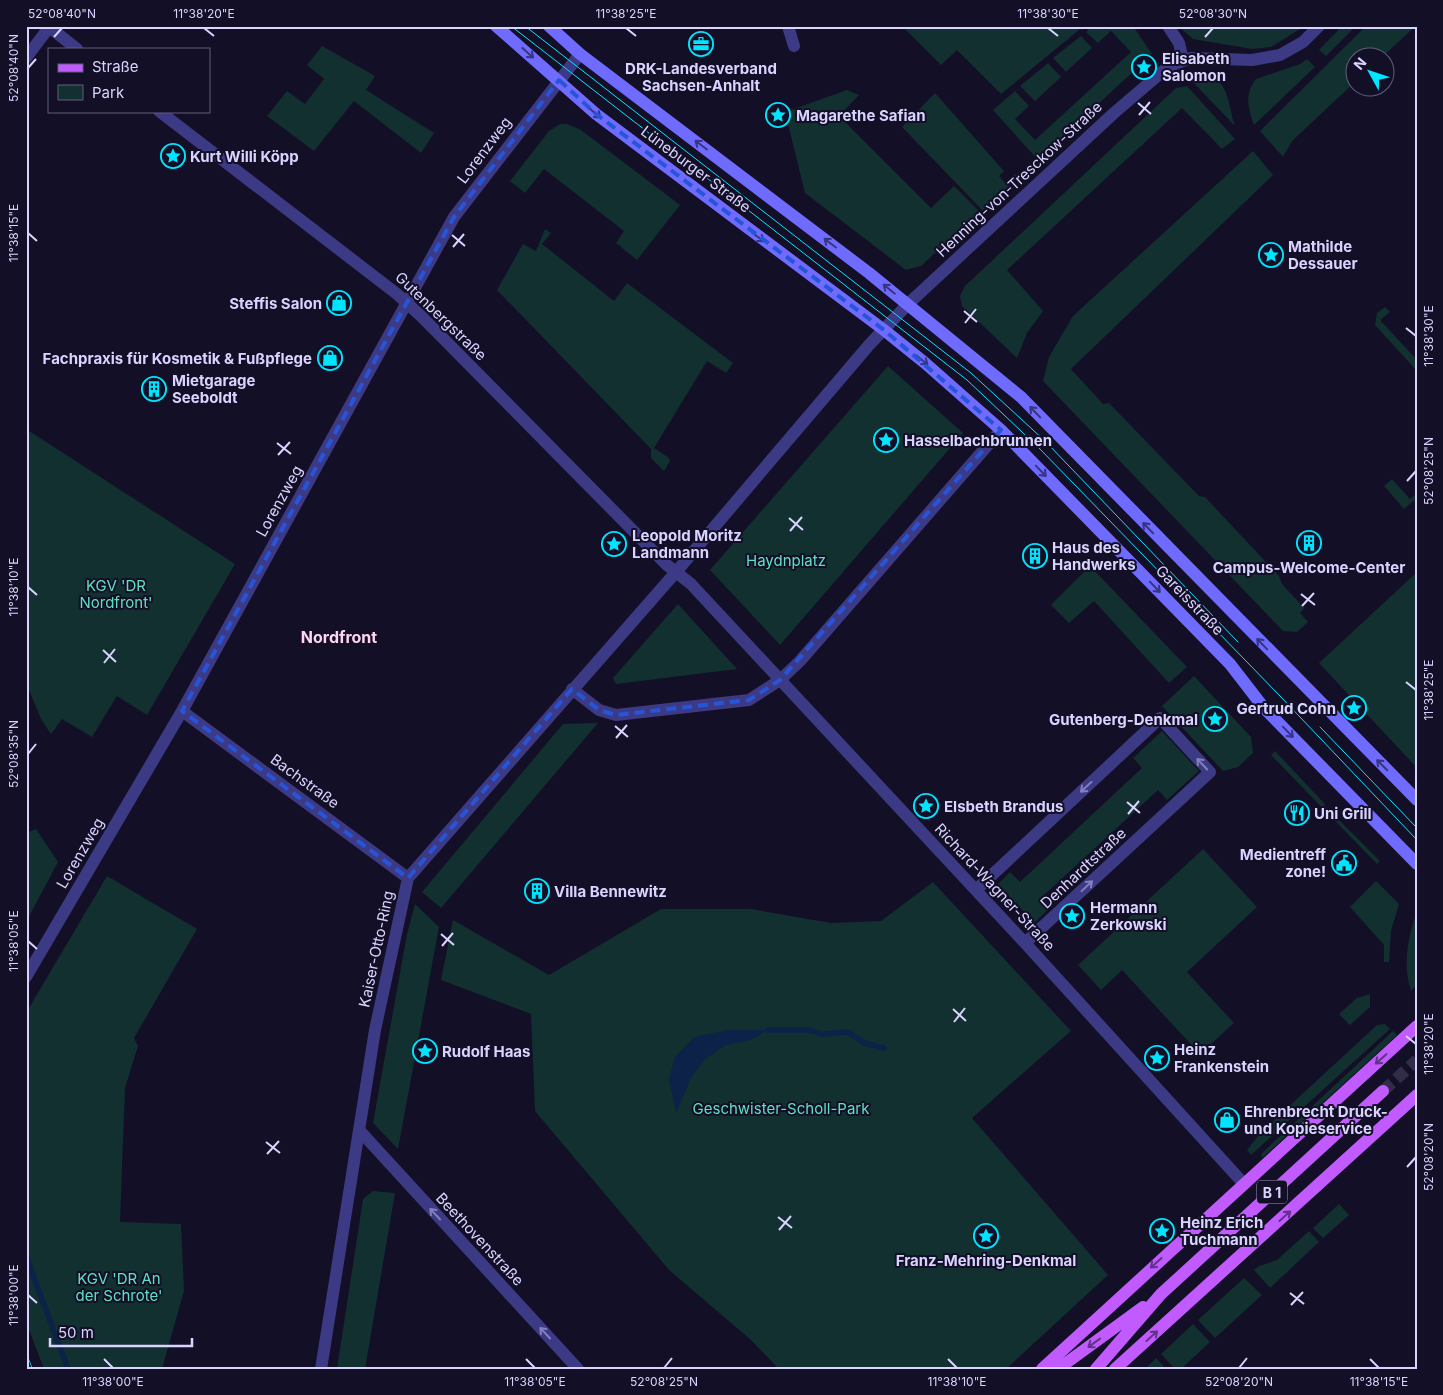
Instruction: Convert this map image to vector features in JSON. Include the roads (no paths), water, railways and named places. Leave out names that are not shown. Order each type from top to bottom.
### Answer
[{"type":"main road","name":"Lüneburger Straße","points":[[496,26],[603,120],[884,330]]},
{"type":"main road","name":"Lüneburger Straße","points":[[549,26],[580,54],[908,304]]},
{"type":"main road","name":"Gareisstraße","points":[[908,304],[1020,397],[1417,800]]},
{"type":"main road","name":"Gareisstraße","points":[[884,330],[925,362],[1001,430],[1230,664],[1264,708],[1417,864]]},
{"type":"main road","points":[[1042,1369],[1417,1026]]},
{"type":"main road","name":"B 1","points":[[1058,1369],[1161,1294],[1384,1091]]},
{"type":"main road","points":[[1116,1369],[1417,1095]]},
{"type":"main road","name":"B 1","points":[[1096,1369],[1161,1294]]},
{"type":"street","points":[[26,58],[49,26],[76,48]]},
{"type":"street","points":[[788,26],[794,46]]},
{"type":"street","points":[[1168,26],[1179,43],[1183,60],[1252,60],[1274,56],[1298,45],[1319,26]]},
{"type":"street","name":"Lorenzweg","points":[[26,977],[182,711],[458,211],[580,54]]},
{"type":"street","name":"Henning-von-Tresckow-Straße","points":[[884,330],[908,304],[1114,113],[1169,66],[1183,60]]},
{"type":"street","name":"Gutenbergstraße","points":[[160,112],[408,303],[676,572]]},
{"type":"street","points":[[676,572],[884,330]]},
{"type":"street","points":[[572,690],[598,710],[616,715],[749,700],[780,680],[800,661],[1001,430]]},
{"type":"street","name":"Richard-Wagner-Straße","points":[[676,572],[691,584],[976,890],[1244,1184]]},
{"type":"street","name":"Kaiser-Otto-Ring","points":[[321,1369],[375,1030],[402,897],[408,878],[676,572]]},
{"type":"street","name":"Bachstraße","points":[[182,711],[408,878]]},
{"type":"street","name":"Denhardtstraße","points":[[976,890],[1160,718],[1210,772],[1025,943]]},
{"type":"street","name":"Beethovenstraße","points":[[360,1131],[578,1369]]},
{"type":"water","points":[[727,1030],[768,1030],[751,1040],[726,1045],[705,1059],[691,1078],[676,1113],[669,1080],[675,1057],[694,1037]]},
{"type":"waterway","points":[[768,1030],[810,1030],[821,1034],[848,1032],[864,1043],[884,1048]]},
{"type":"waterway","points":[[26,1256],[68,1369]]},
{"type":"tunnel","points":[[1383,1091],[1417,1060]]},
{"type":"tram line","points":[[511,26],[967,380],[1039,448],[1417,840]]},
{"type":"tram line","points":[[525,26],[971,373],[1045,441],[1238,642]]},
{"type":"tram line","points":[[1320,727],[1417,828]]},
{"type":"railway","points":[[26,1359],[30,1369]]},
{"type":"place","name":"DRK-Landesverband Sachsen-Anhalt","points":[[701,44]]},
{"type":"place","name":"Elisabeth Salomon","points":[[1144,67]]},
{"type":"place","name":"Magarethe Safian","points":[[778,115]]},
{"type":"place","name":"Kurt Willi Köpp","points":[[173,156]]},
{"type":"place","name":"Mathilde Dessauer","points":[[1271,255]]},
{"type":"place","name":"Steffis Salon","points":[[339,303]]},
{"type":"place","name":"Fachpraxis für Kosmetik & Fußpflege","points":[[330,358]]},
{"type":"place","name":"Mietgarage Seeboldt","points":[[154,389]]},
{"type":"place","name":"Hasselbachbrunnen","points":[[886,440]]},
{"type":"place","name":"Campus-Welcome-Center","points":[[1309,543]]},
{"type":"place","name":"Leopold Moritz Landmann","points":[[614,544]]},
{"type":"place","name":"Haus des Handwerks","points":[[1035,556]]},
{"type":"place","name":"Gertrud Cohn","points":[[1354,708]]},
{"type":"place","name":"Gutenberg-Denkmal","points":[[1215,719]]},
{"type":"place","name":"Elsbeth Brandus","points":[[926,806]]},
{"type":"place","name":"Uni Grill","points":[[1297,813]]},
{"type":"place","name":"Medientreff zone!","points":[[1344,863]]},
{"type":"place","name":"Villa Bennewitz","points":[[537,891]]},
{"type":"place","name":"Hermann Zerkowski","points":[[1072,916]]},
{"type":"place","name":"Rudolf Haas","points":[[425,1051]]},
{"type":"place","name":"Heinz Frankenstein","points":[[1157,1058]]},
{"type":"place","name":"Ehrenbrecht Druck- und Kopieservice","points":[[1227,1120]]},
{"type":"place","name":"Heinz Erich Tuchmann","points":[[1162,1231]]},
{"type":"place","name":"Franz-Mehring-Denkmal","points":[[986,1236]]},
{"type":"district","name":"Nordfront","points":[[339,637]]},
{"type":"park label","name":"Haydnplatz","points":[[786,560]]},
{"type":"park label","name":"KGV 'DR Nordfront'","points":[[116,594]]},
{"type":"park label","name":"Geschwister-Scholl-Park","points":[[781,1108]]},
{"type":"park label","name":"KGV 'DR An der Schrote'","points":[[119,1286]]}]
